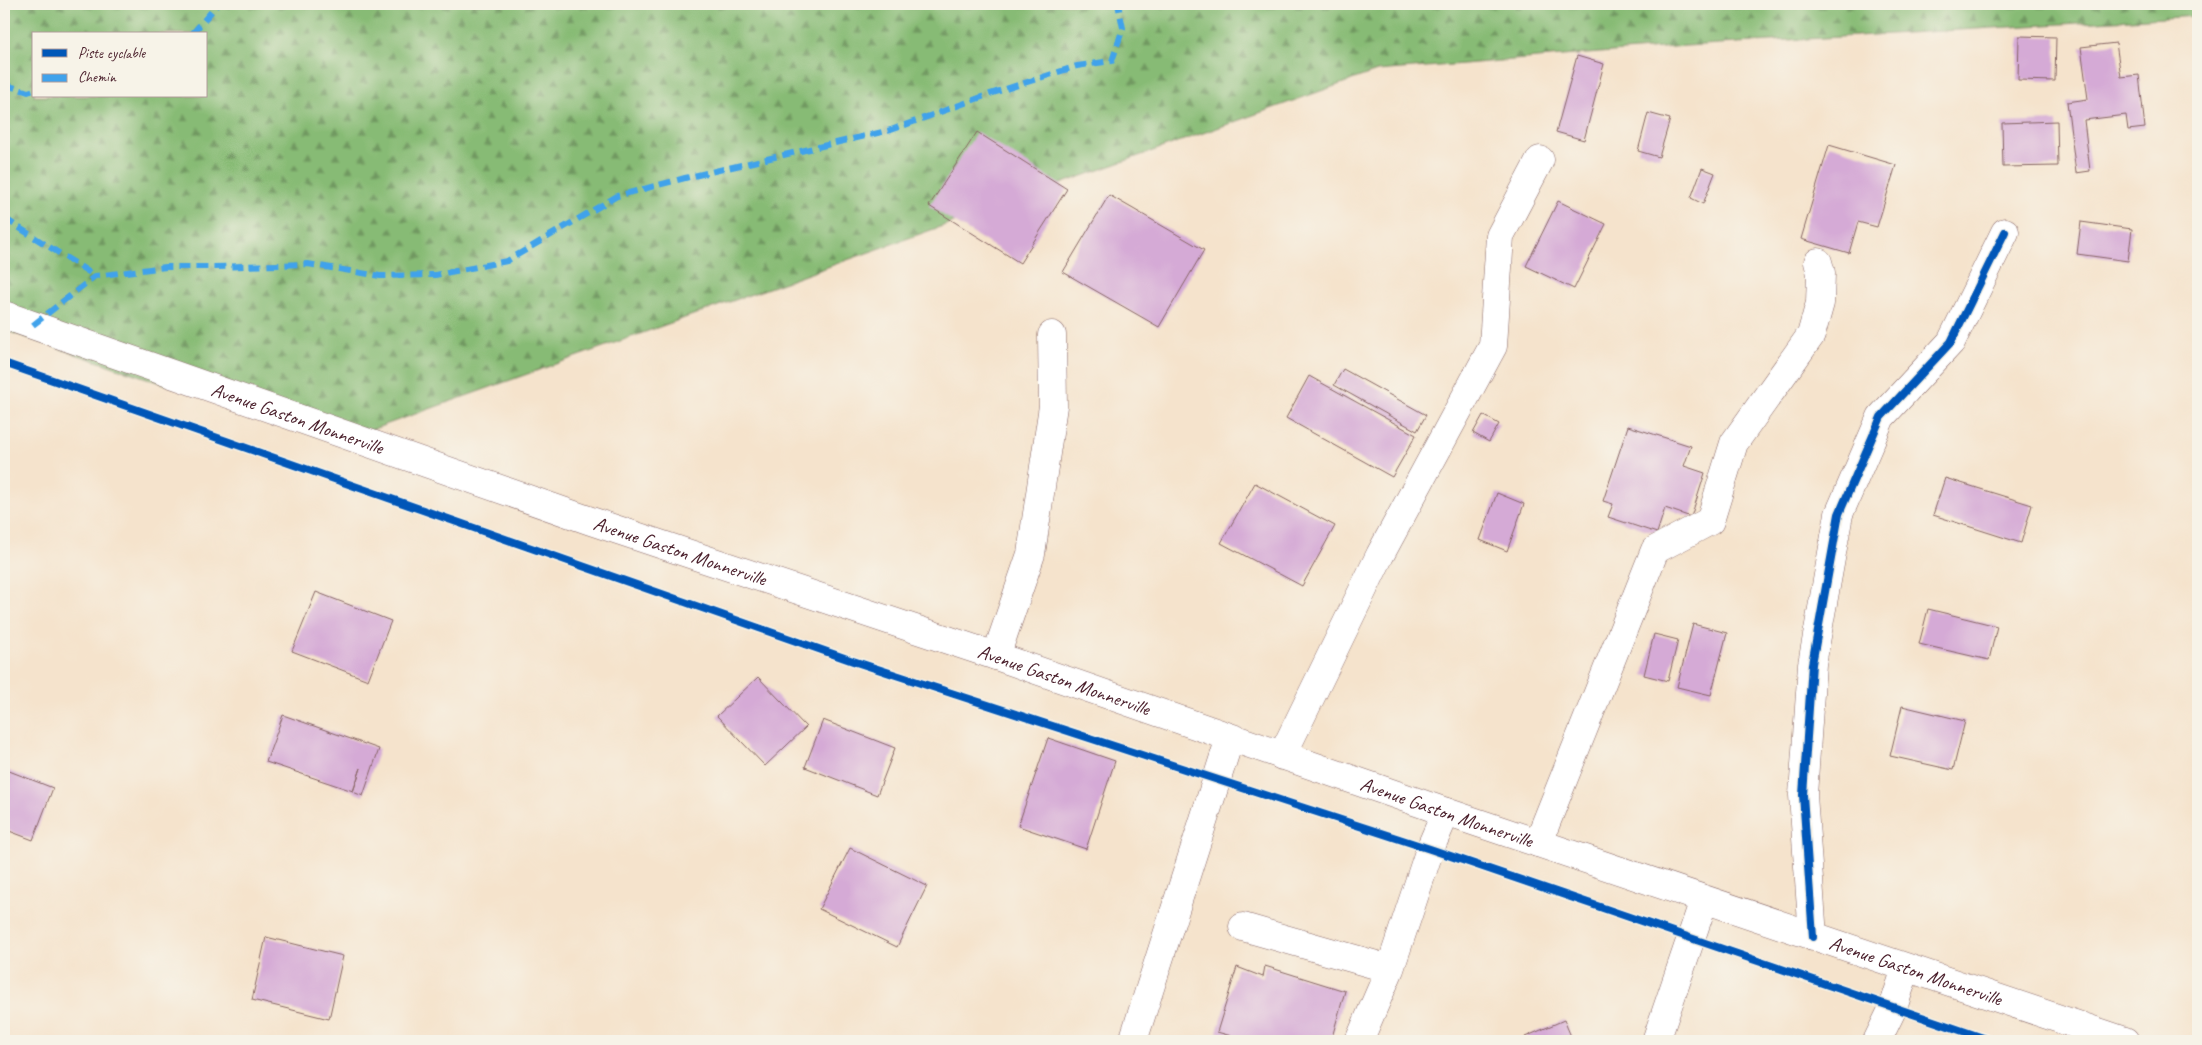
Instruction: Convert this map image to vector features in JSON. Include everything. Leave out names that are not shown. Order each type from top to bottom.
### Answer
[{"type":"street","points":[[1282,756],[1380,555],[1493,346],[1500,236],[1540,160]]},
{"type":"street","points":[[1814,936],[1803,795],[1812,664],[1839,514],[1881,417],[1951,342],[2005,232]]},
{"type":"street","points":[[1538,843],[1655,550],[1710,521],[1734,443],[1811,335],[1820,303],[1821,273],[1818,262]]},
{"type":"street","name":"Avenue Gaston Monnerville","points":[[4,315],[591,521],[996,656],[1704,900],[2125,1041]]},
{"type":"street","points":[[996,656],[1031,554],[1053,406],[1052,335]]},
{"type":"street","points":[[1133,1041],[1230,738]]},
{"type":"street","points":[[1359,1041],[1390,968],[1430,849],[1446,812]]},
{"type":"street","points":[[1656,1041],[1704,900]]},
{"type":"street","points":[[1243,927],[1390,968]]},
{"type":"street","points":[[1877,1041],[1893,1008],[1906,968]]},
{"type":"green space","points":[[4,4],[2198,4],[2198,16],[1686,46],[1377,71],[337,442],[4,330]]},
{"type":"building","points":[[2019,36],[2056,37],[2055,81],[2018,80]]},
{"type":"building","points":[[2116,43],[2121,77],[2139,75],[2145,128],[2128,130],[2126,115],[2084,120],[2090,171],[2076,173],[2067,102],[2088,99],[2081,47]]},
{"type":"building","points":[[1577,56],[1604,64],[1584,140],[1556,132]]},
{"type":"building","points":[[1648,113],[1670,119],[1659,157],[1638,151]]},
{"type":"building","points":[[2057,121],[2058,166],[2003,167],[2002,123]]},
{"type":"building","points":[[977,132],[1067,189],[1020,263],[929,206]]},
{"type":"building","points":[[1829,145],[1896,165],[1877,227],[1858,222],[1849,253],[1801,239]]},
{"type":"building","points":[[1702,168],[1715,173],[1703,204],[1691,198]]},
{"type":"building","points":[[1109,195],[1204,250],[1159,327],[1063,272]]},
{"type":"building","points":[[1558,201],[1606,224],[1574,289],[1526,266]]},
{"type":"building","points":[[2081,222],[2132,229],[2128,261],[2077,254]]},
{"type":"building","points":[[1343,369],[1426,415],[1417,431],[1334,385]]},
{"type":"building","points":[[1309,376],[1416,435],[1392,477],[1286,418]]},
{"type":"building","points":[[1483,415],[1499,424],[1489,442],[1473,433]]},
{"type":"building","points":[[1628,426],[1691,446],[1684,466],[1705,473],[1691,517],[1665,508],[1657,533],[1608,517],[1613,504],[1603,501]]},
{"type":"building","points":[[1945,478],[2032,505],[2021,543],[1933,515]]},
{"type":"building","points":[[1255,483],[1335,526],[1302,586],[1221,543]]},
{"type":"building","points":[[1497,493],[1524,504],[1507,551],[1480,540]]},
{"type":"building","points":[[316,592],[391,621],[368,680],[292,651]]},
{"type":"building","points":[[1928,609],[1997,626],[1989,660],[1919,644]]},
{"type":"building","points":[[1693,624],[1727,633],[1711,695],[1677,687]]},
{"type":"building","points":[[1654,634],[1678,640],[1668,681],[1644,675]]},
{"type":"building","points":[[758,677],[806,727],[765,766],[717,716]]},
{"type":"building","points":[[1902,706],[1965,721],[1953,770],[1890,756]]},
{"type":"building","points":[[283,715],[379,749],[363,796],[353,792],[361,768],[353,791],[266,762]]},
{"type":"building","points":[[823,720],[895,748],[877,795],[805,767]]},
{"type":"building","points":[[1048,738],[1115,761],[1086,849],[1018,826]]},
{"type":"building","points":[[4,769],[53,788],[33,840],[4,829]]},
{"type":"building","points":[[850,848],[927,886],[897,947],[819,909]]},
{"type":"building","points":[[266,937],[343,956],[329,1019],[252,1000]]},
{"type":"building","points":[[1265,966],[1345,991],[1331,1041],[1249,1041],[1217,1032],[1237,967],[1263,977]]},
{"type":"building","points":[[1564,1020],[1573,1041],[1527,1041],[1525,1037]]},
{"type":"marked path","points":[[194,32],[218,4]]},
{"type":"marked path","points":[[33,325],[95,276],[166,267],[308,264],[380,276],[435,275],[507,261],[617,196],[685,178],[891,130],[990,94],[1077,66],[1112,61],[1123,28],[1118,4]]},
{"type":"marked path","points":[[4,84],[28,92],[32,91]]},
{"type":"marked path","points":[[4,218],[95,276]]},
{"type":"cycle path","points":[[1813,937],[1803,795],[1812,664],[1839,514],[1881,417],[1951,342],[2005,232]]},
{"type":"cycle path","points":[[4,363],[853,661],[1430,849],[1992,1041]]}]
